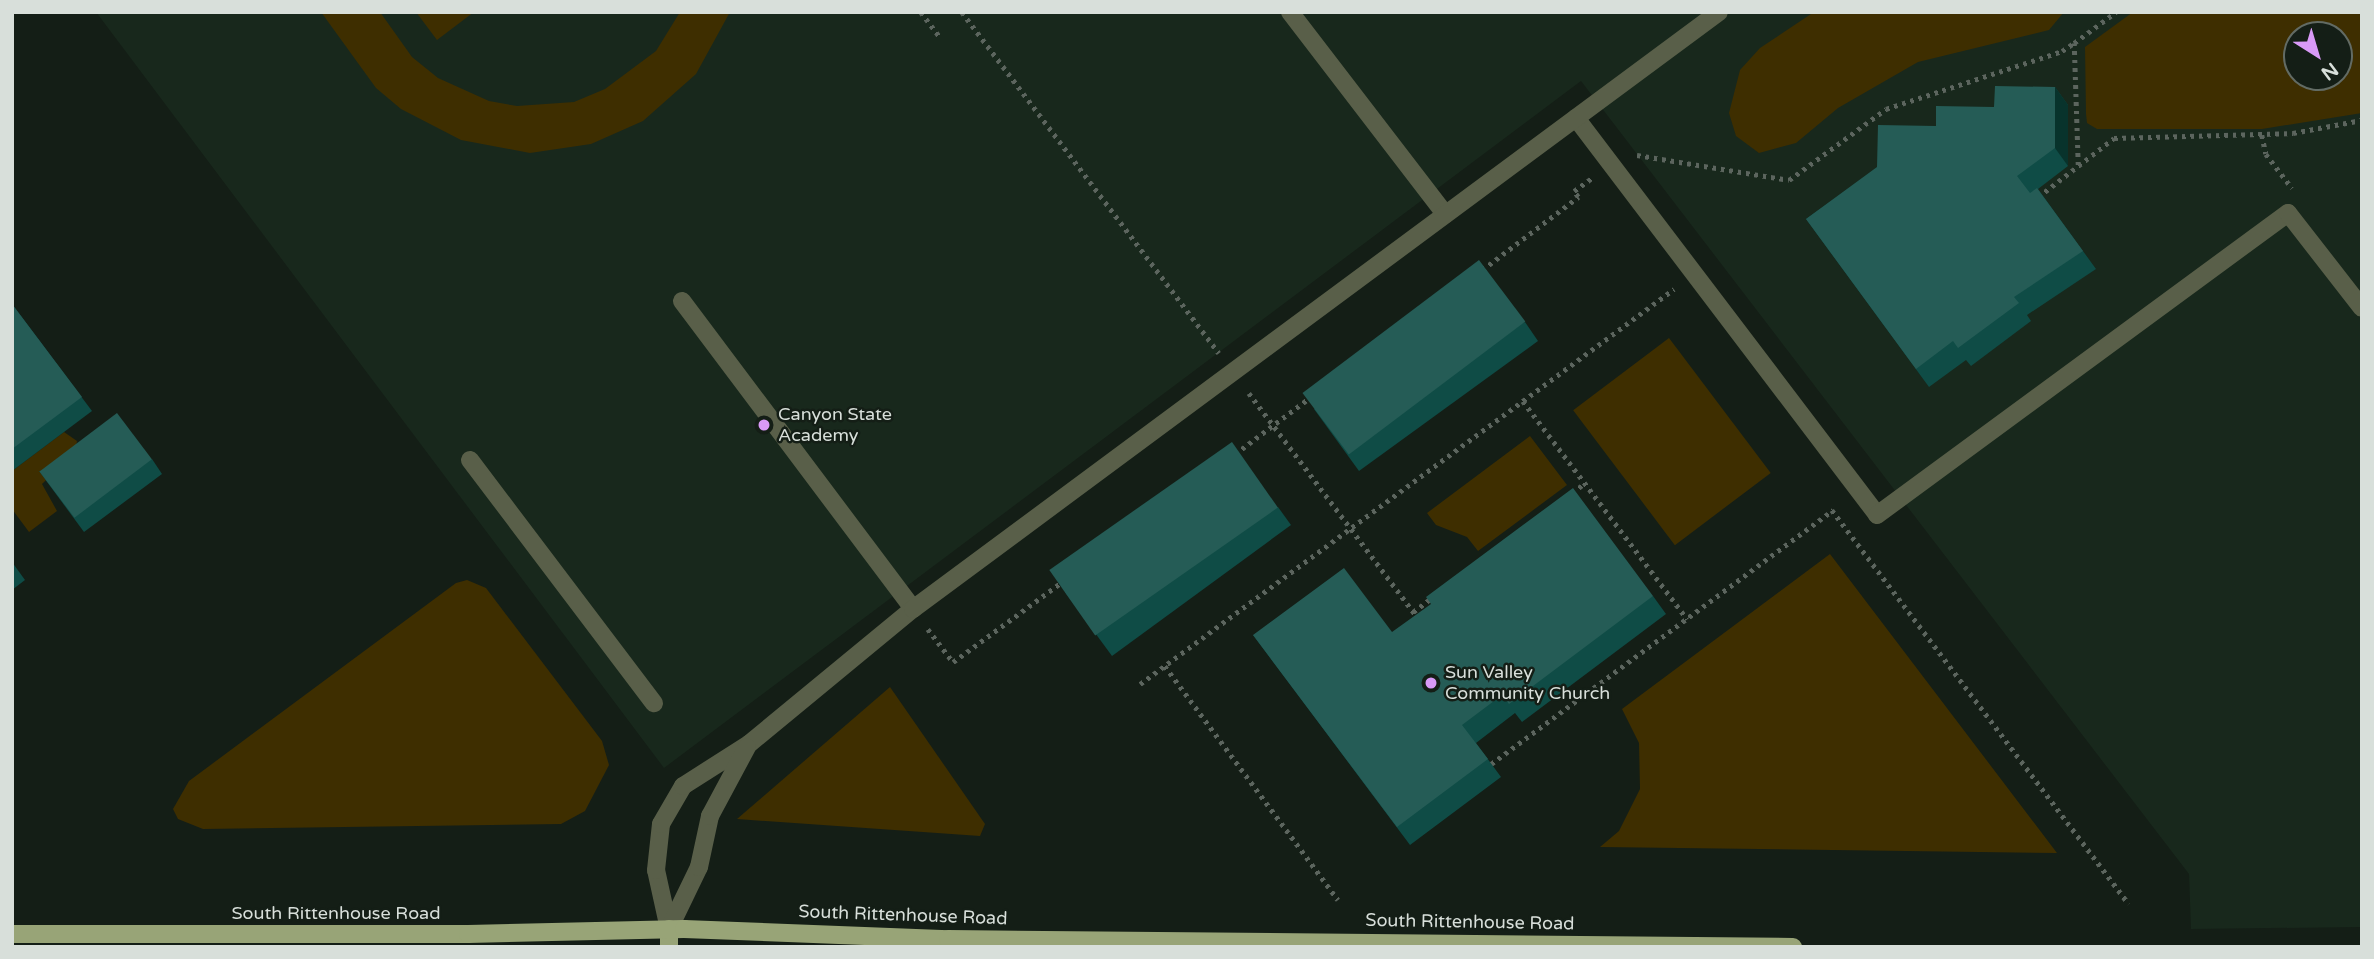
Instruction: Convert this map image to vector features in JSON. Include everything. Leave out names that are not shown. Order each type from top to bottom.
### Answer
[{"type":"main road","name":"South Rittenhouse Road","points":[[12,934],[468,934],[1793,947]]},
{"type":"lane","points":[[1290,12],[1446,214]]},
{"type":"lane","points":[[669,938],[656,870],[661,824],[684,786],[749,744],[913,609],[1718,12]]},
{"type":"lane","points":[[1576,118],[1877,514],[2288,213],[2362,308]]},
{"type":"lane","points":[[682,301],[913,609]]},
{"type":"lane","points":[[470,460],[654,703]]},
{"type":"lane","points":[[669,938],[699,867],[710,816],[749,744]]},
{"type":"path","points":[[921,12],[939,36]]},
{"type":"path","points":[[962,12],[1421,622]]},
{"type":"path","points":[[1478,272],[1578,197],[1574,191],[1627,152],[1789,180],[1885,109],[2062,51],[2116,12]]},
{"type":"path","points":[[2074,43],[2078,166]]},
{"type":"path","points":[[2034,200],[2114,138],[2293,133],[2362,120]]},
{"type":"path","points":[[1140,684],[1695,274]]},
{"type":"path","points":[[1229,458],[1316,393]]},
{"type":"path","points":[[1523,401],[1687,619]]},
{"type":"path","points":[[1564,499],[1585,483]]},
{"type":"path","points":[[1491,764],[1859,491]]},
{"type":"path","points":[[1832,510],[2129,904]]},
{"type":"path","points":[[913,609],[953,663],[1074,573]]},
{"type":"path","points":[[1413,612],[1435,596]]},
{"type":"path","points":[[1165,666],[1338,900]]},
{"type":"shaded area","name":"Canyon State Academy","points":[[96,12],[2362,12],[2362,927],[2191,929],[2189,874],[1581,81],[664,768]]},
{"type":"shaded area","points":[[321,12],[380,12],[412,57],[438,78],[489,101],[517,106],[574,102],[605,89],[656,51],[680,12],[730,12],[696,74],[643,121],[591,144],[530,153],[461,140],[401,109],[376,88]]},
{"type":"shaded area","points":[[416,12],[474,12],[437,40]]},
{"type":"shaded area","points":[[1814,12],[2064,12],[2049,30],[1918,62],[1838,108],[1796,143],[1759,153],[1736,136],[1729,113],[1740,70],[1760,48]]},
{"type":"shaded area","points":[[2133,12],[2362,12],[2362,113],[2262,129],[2097,129],[2087,123],[2085,47]]},
{"type":"shaded area","points":[[1669,338],[1771,473],[1675,545],[1573,410]]},
{"type":"shaded area","points":[[64,432],[77,441],[75,452],[42,484],[57,511],[29,532],[12,509],[12,471]]},
{"type":"shaded area","points":[[1530,436],[1567,485],[1478,551],[1467,537],[1436,525],[1427,513]]},
{"type":"shaded area","points":[[1830,554],[2057,853],[1600,847],[1619,831],[1640,789],[1639,743],[1622,709]]},
{"type":"shaded area","points":[[467,580],[486,588],[602,741],[609,765],[585,811],[561,824],[203,829],[178,819],[173,809],[189,781],[456,583]]},
{"type":"shaded area","points":[[890,687],[985,824],[980,836],[737,819]]},
{"type":"building","points":[[1995,86],[2055,87],[2055,148],[2017,176],[2030,193],[2037,188],[2083,251],[2014,297],[2019,303],[1958,348],[1953,341],[1916,369],[1806,219],[1877,167],[1878,125],[1936,126],[1936,106],[1994,107]]},
{"type":"building","points":[[1479,260],[1525,321],[1349,454],[1303,393]]},
{"type":"building","points":[[12,304],[82,397],[12,449]]},
{"type":"building","points":[[117,413],[152,459],[74,518],[40,471]]},
{"type":"building","points":[[1232,442],[1278,508],[1095,635],[1049,570]]},
{"type":"building","name":"Sun Valley Community Church","points":[[1573,488],[1653,596],[1509,704],[1502,695],[1462,725],[1488,759],[1397,827],[1253,635],[1344,568],[1392,632],[1431,604],[1426,597]]},
{"type":"place","name":"Canyon State Academy","points":[[764,425]]},
{"type":"place","name":"Sun Valley Community Church","points":[[1431,683]]}]
